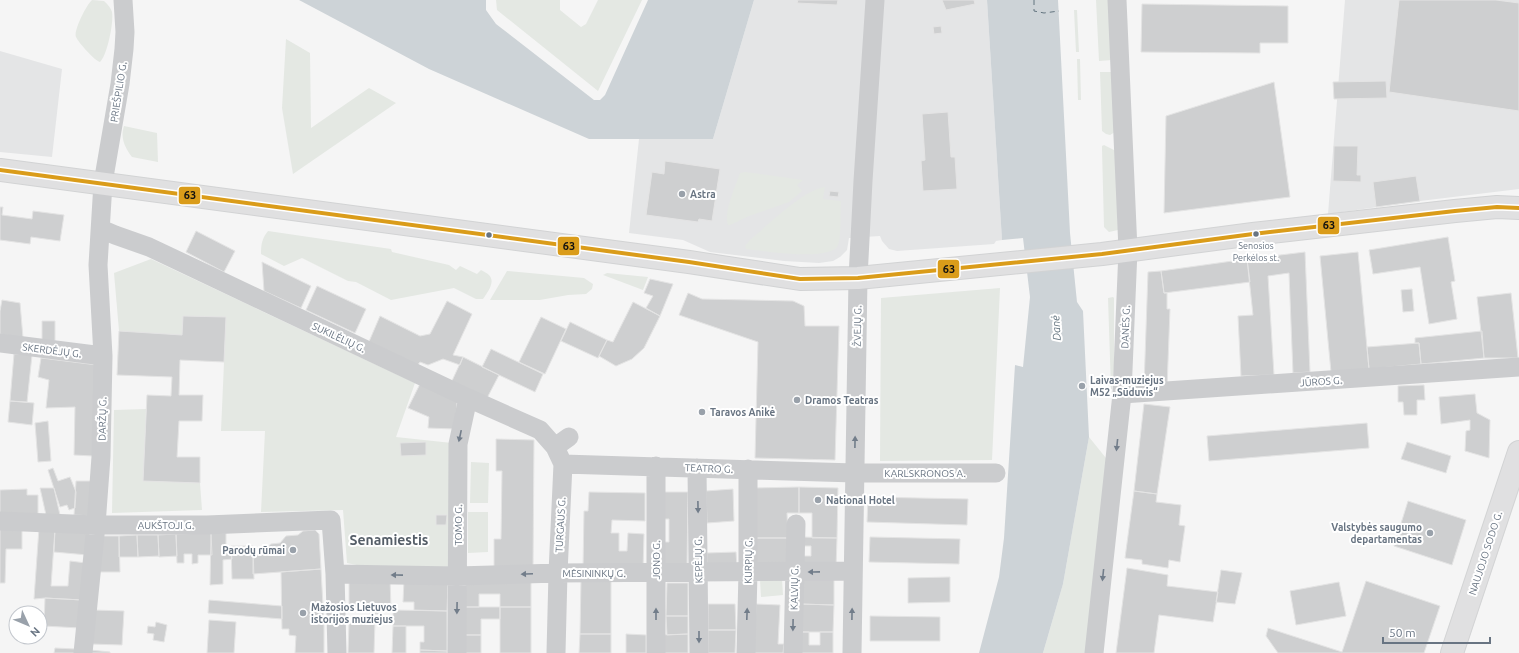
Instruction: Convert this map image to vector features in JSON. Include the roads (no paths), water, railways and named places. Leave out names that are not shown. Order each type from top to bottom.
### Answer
[{"type":"main road","points":[[0,170],[689,262],[800,279],[858,278],[1102,254],[1455,210],[1497,207],[1519,208]]},
{"type":"main road","name":"NAUJOJO SODO G.","points":[[1452,653],[1519,452]]},
{"type":"street","name":"PRIEŠPILIO G.","points":[[103,184],[120,84],[124,49],[125,32],[123,0]]},
{"type":"street","name":"ŽVEJŲ G.","points":[[852,653],[858,278],[862,180],[875,0]]},
{"type":"street","name":"DANĖS G.","points":[[1094,653],[1122,394],[1128,250],[1117,0]]},
{"type":"street","name":"DARŽŲ G.","points":[[83,653],[96,525],[101,457],[104,356],[98,265],[103,184]]},
{"type":"street","name":"SUKILĖLIŲ G.","points":[[101,229],[149,247],[468,398],[540,430],[563,449]]},
{"type":"street","name":"SKERDĖJŲ G.","points":[[0,343],[104,356]]},
{"type":"street","name":"JŪROS G.","points":[[1122,394],[1519,367]]},
{"type":"street","name":"TOMO G.","points":[[457,653],[458,444],[468,398]]},
{"type":"street","name":"TEATRO G.","points":[[563,449],[656,466],[855,473]]},
{"type":"street","name":"TURGAUS G.","points":[[556,653],[563,449]]},
{"type":"street","name":"JONO G.","points":[[656,466],[656,653]]},
{"type":"street","name":"KEPĖJŲ G.","points":[[697,468],[699,653]]},
{"type":"street","name":"KURPIŲ G.","points":[[746,653],[748,469]]},
{"type":"street","name":"KARLSKRONOS A.","points":[[855,473],[996,473]]},
{"type":"street","name":"AUKŠTOJI G.","points":[[0,521],[96,525],[207,525],[331,520],[335,574]]},
{"type":"street","name":"KALVIŲ G.","points":[[793,653],[796,524]]},
{"type":"street","name":"MĖSININKŲ G.","points":[[335,574],[458,576],[558,573],[853,571]]},
{"type":"street","points":[[335,574],[336,653]]},
{"type":"water","points":[[299,0],[486,0],[486,10],[496,24],[594,100],[600,100],[605,95],[648,0],[754,0],[713,139],[589,139],[429,69]]},
{"type":"water","name":"Danė","points":[[987,0],[1058,0],[1070,233],[1077,302],[1083,311],[1089,437],[1063,584],[1043,653],[979,653],[999,577],[1004,538],[1015,365],[1023,367],[1030,297],[1023,238],[1002,240]]},
{"type":"place","name":"Astra","points":[[682,194]]},
{"type":"place","name":"Senosios Perkėlos st.","points":[[1256,234]]},
{"type":"place","name":"Laivas-muziejus M52 „Sūduvis“","points":[[1082,386]]},
{"type":"place","name":"Dramos Teatras","points":[[797,400]]},
{"type":"place","name":"Taravos Anikė","points":[[702,412]]},
{"type":"place","name":"National Hotel","points":[[818,500]]},
{"type":"place","name":"Valstybės saugumo departamentas","points":[[1430,533]]},
{"type":"place","name":"Parodų rūmai","points":[[293,550]]},
{"type":"place","name":"Mažosios Lietuvos istorijos muziejus","points":[[303,613]]},
{"type":"district","name":"Senamiestis","points":[[389,540]]}]
